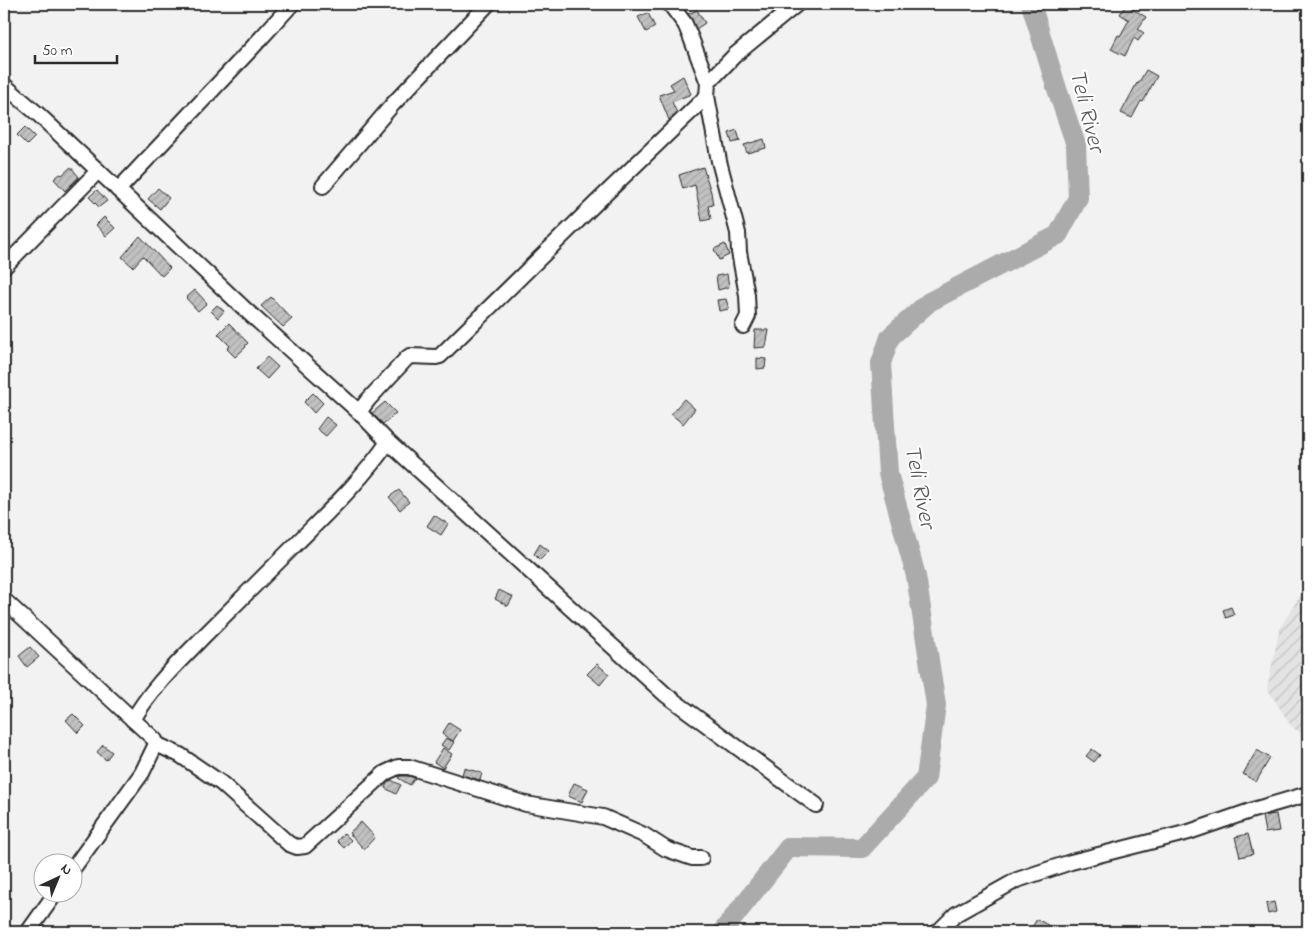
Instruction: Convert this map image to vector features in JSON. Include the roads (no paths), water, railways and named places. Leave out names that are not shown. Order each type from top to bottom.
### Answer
[{"type":"street","points":[[118,190],[292,4]]},
{"type":"street","points":[[323,186],[393,104],[488,4]]},
{"type":"street","points":[[670,4],[685,24],[707,90],[719,161],[738,233],[747,295],[748,316],[743,326]]},
{"type":"street","points":[[359,412],[407,358],[410,356],[440,356],[597,202],[707,90],[735,56],[797,4]]},
{"type":"street","points":[[4,85],[248,312],[359,412],[388,442],[666,695],[816,805]]},
{"type":"street","points":[[4,267],[98,171]]},
{"type":"street","points":[[133,720],[140,708],[172,669],[335,506],[388,442]]},
{"type":"street","points":[[4,600],[155,740],[156,744],[180,754],[221,783],[289,844],[297,847],[305,846],[386,773],[398,767],[408,766],[526,804],[603,817],[644,835],[666,849],[692,858],[701,858]]},
{"type":"street","points":[[82,856],[142,773],[156,744]]},
{"type":"street","points":[[938,932],[956,914],[1018,880],[1071,862],[1189,832],[1308,794]]},
{"type":"street","points":[[28,932],[48,904]]},
{"type":"waterway","name":"Teli River","points":[[722,932],[789,847],[862,848],[926,778],[936,705],[916,576],[888,473],[881,363],[890,337],[929,302],[1058,235],[1078,198],[1076,145],[1031,4]]}]
